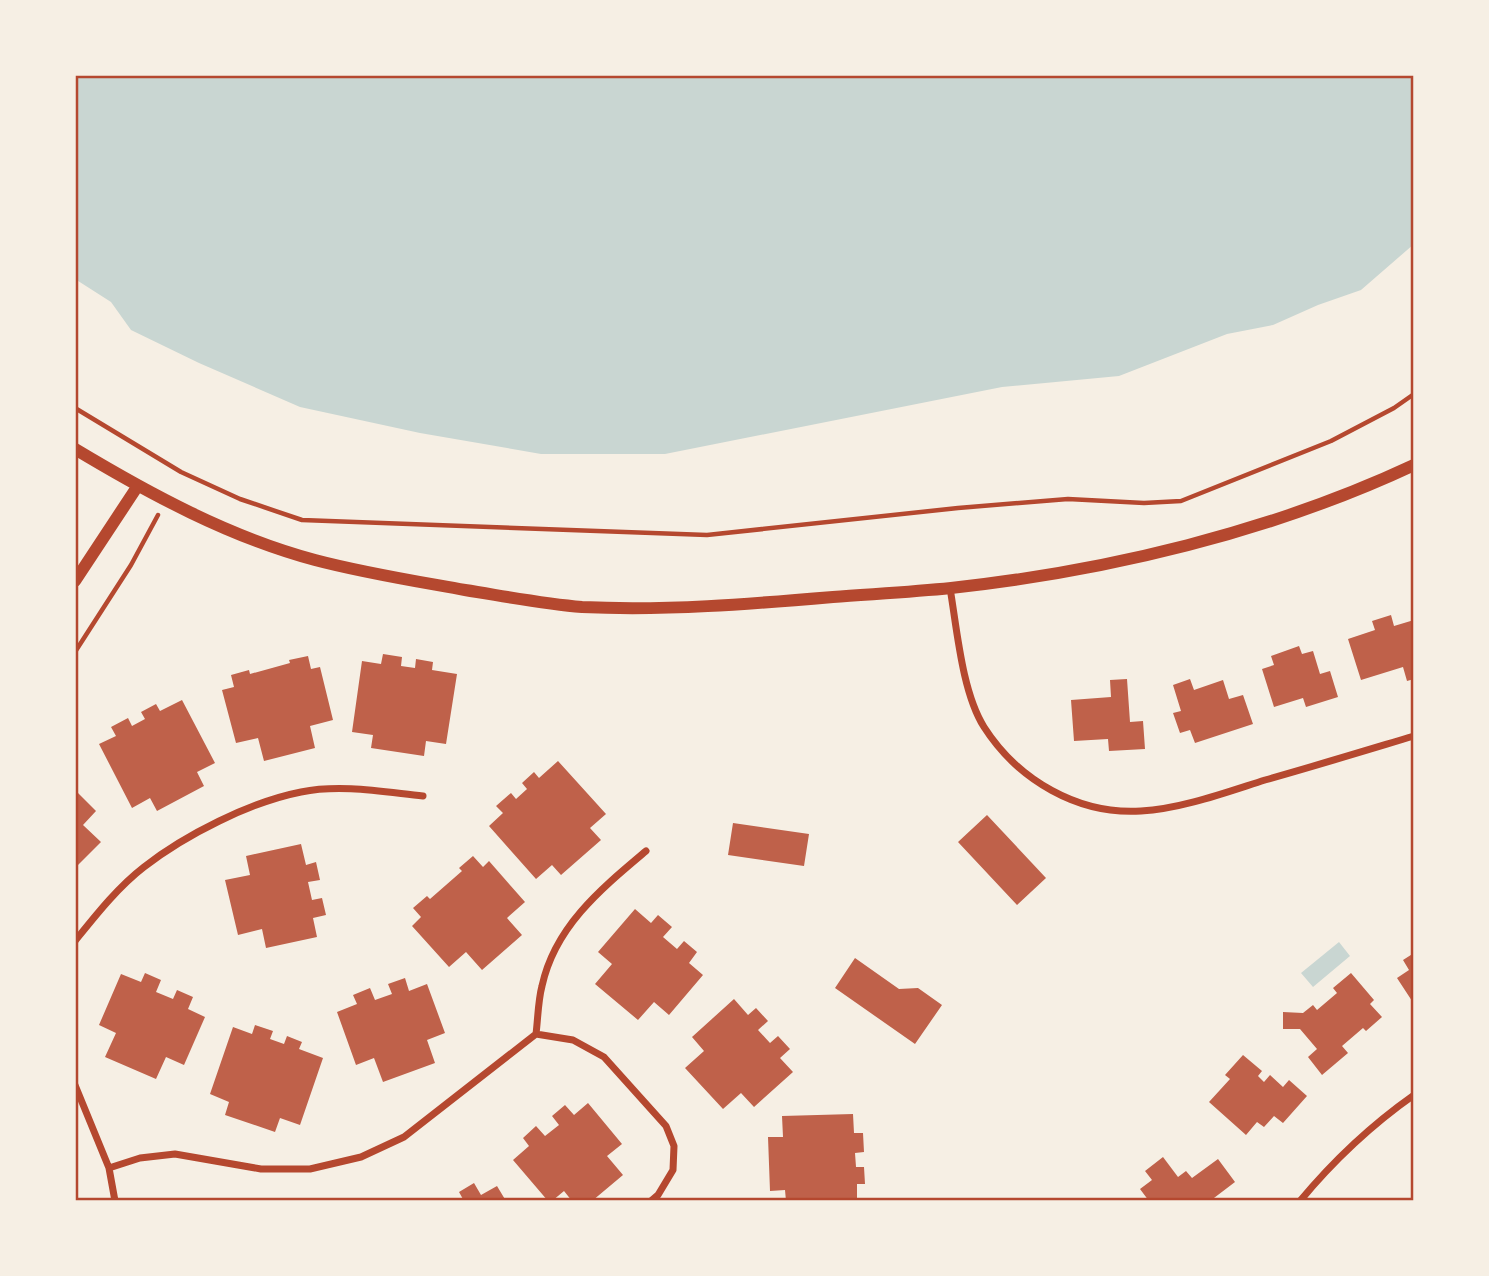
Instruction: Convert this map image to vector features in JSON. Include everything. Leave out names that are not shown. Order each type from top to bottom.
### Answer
[{"type":"street","points":[[75,449],[137,486],[203,519],[313,559],[441,586],[580,607],[754,603],[950,588],[1104,563],[1223,535],[1312,507],[1414,465]]},
{"type":"street","points":[[75,581],[137,486]]},
{"type":"street","points":[[950,588],[967,685],[984,726],[1015,764],[1047,790],[1091,808],[1141,811],[1195,801],[1414,736]]},
{"type":"street","points":[[75,941],[103,907],[143,868],[183,840],[261,804],[302,792],[348,789],[424,796]]},
{"type":"street","points":[[109,1168],[140,1158],[175,1154],[261,1169],[310,1170],[360,1157],[404,1137],[536,1034],[542,985],[555,951],[573,919],[600,890],[646,851]]},
{"type":"street","points":[[536,1034],[573,1041],[604,1057],[666,1126],[674,1146],[673,1170],[658,1195],[651,1201]]},
{"type":"street","points":[[75,1085],[109,1168],[115,1201]]},
{"type":"street","points":[[1300,1201],[1342,1153],[1378,1120],[1414,1095]]},
{"type":"path","points":[[75,408],[181,472],[240,499],[302,520],[707,535],[1068,499],[1144,503],[1181,501],[1331,441],[1394,408],[1414,394]]},
{"type":"path","points":[[75,652],[131,565],[181,472]]},
{"type":"shaded area","points":[[75,75],[1414,75],[1414,244],[1361,290],[1273,325],[1227,334],[1119,376],[1002,387],[665,454],[541,454],[420,433],[300,407],[131,330],[111,302],[75,279]]},
{"type":"shaded area","points":[[1339,942],[1350,956],[1313,987],[1301,973]]},
{"type":"building","points":[[1391,615],[1394,626],[1414,620],[1414,679],[1407,681],[1403,667],[1361,680],[1348,639],[1375,630],[1372,621]]},
{"type":"building","points":[[1299,646],[1302,654],[1313,651],[1320,674],[1330,671],[1338,697],[1306,707],[1303,698],[1274,707],[1262,669],[1274,665],[1271,656]]},
{"type":"building","points":[[383,654],[402,657],[401,666],[415,668],[416,659],[433,662],[432,670],[457,674],[446,744],[426,741],[424,756],[371,748],[373,735],[352,732],[362,661],[381,664]]},
{"type":"building","points":[[308,656],[311,669],[320,667],[333,720],[310,726],[315,748],[264,761],[258,738],[236,743],[222,690],[234,687],[231,675],[249,670],[250,674]]},
{"type":"building","points":[[1127,679],[1130,722],[1143,721],[1145,749],[1109,751],[1108,739],[1074,741],[1071,700],[1111,697],[1110,680]]},
{"type":"building","points":[[1190,679],[1194,690],[1223,680],[1229,699],[1243,695],[1253,724],[1195,743],[1190,730],[1180,733],[1173,713],[1181,711],[1173,685]]},
{"type":"building","points":[[182,700],[215,763],[197,772],[204,786],[157,811],[150,798],[132,808],[99,744],[116,736],[111,727],[128,718],[132,726],[145,719],[141,712],[156,704],[160,711]]},
{"type":"building","points":[[558,761],[606,814],[590,828],[601,840],[561,875],[552,865],[536,879],[489,826],[503,813],[496,806],[511,793],[516,799],[527,789],[522,783],[534,772],[539,778]]},
{"type":"building","points":[[75,790],[96,811],[83,825],[101,842],[75,868]]},
{"type":"building","points":[[987,815],[1046,878],[1017,905],[958,842]]},
{"type":"building","points":[[733,823],[809,834],[804,866],[728,855]]},
{"type":"building","points":[[301,844],[306,865],[316,862],[320,880],[308,882],[312,900],[322,898],[326,915],[313,918],[317,937],[266,948],[262,929],[238,935],[225,880],[250,875],[246,856]]},
{"type":"building","points":[[473,856],[483,867],[489,861],[525,902],[507,918],[522,935],[482,970],[466,952],[449,967],[412,926],[421,917],[413,908],[427,896],[430,899],[462,871],[459,868]]},
{"type":"building","points":[[635,909],[651,923],[658,915],[672,927],[663,937],[677,949],[684,941],[697,952],[689,963],[703,975],[669,1015],[654,1002],[638,1020],[595,984],[612,964],[598,952]]},
{"type":"building","points":[[1414,953],[1414,1004],[1397,978],[1409,970],[1403,960]]},
{"type":"building","points":[[855,958],[899,989],[918,988],[942,1005],[915,1044],[835,988]]},
{"type":"building","points":[[145,973],[161,980],[156,992],[173,999],[177,990],[193,997],[188,1009],[205,1017],[184,1065],[166,1057],[156,1079],[105,1057],[116,1033],[99,1025],[121,974],[141,982]]},
{"type":"building","points":[[1351,973],[1374,1000],[1370,1004],[1382,1017],[1366,1031],[1363,1028],[1342,1046],[1348,1053],[1322,1075],[1308,1057],[1317,1049],[1300,1029],[1283,1029],[1283,1012],[1303,1013],[1313,1005],[1317,1010],[1337,993],[1333,988]]},
{"type":"building","points":[[405,978],[409,991],[427,984],[445,1033],[427,1040],[435,1063],[383,1082],[374,1058],[356,1065],[337,1012],[357,1004],[353,995],[370,988],[375,1000],[392,994],[388,984]]},
{"type":"building","points":[[734,999],[748,1015],[756,1008],[768,1021],[758,1030],[770,1043],[778,1036],[790,1049],[780,1058],[793,1072],[754,1107],[741,1093],[723,1109],[685,1068],[704,1051],[692,1037]]},
{"type":"building","points":[[255,1025],[273,1031],[270,1039],[284,1044],[287,1036],[302,1042],[299,1049],[323,1058],[300,1125],[280,1118],[275,1132],[225,1115],[229,1102],[210,1094],[233,1027],[252,1034]]},
{"type":"building","points":[[1243,1055],[1262,1071],[1258,1076],[1264,1082],[1270,1075],[1283,1087],[1289,1080],[1307,1096],[1283,1123],[1274,1116],[1264,1127],[1257,1122],[1246,1135],[1209,1102],[1230,1079],[1225,1075]]},
{"type":"building","points":[[588,1103],[622,1144],[607,1156],[623,1175],[592,1201],[572,1201],[564,1191],[552,1201],[548,1201],[513,1160],[529,1146],[523,1138],[536,1126],[545,1136],[559,1125],[552,1116],[565,1105],[574,1115]]},
{"type":"building","points":[[853,1114],[854,1133],[863,1133],[864,1152],[855,1153],[856,1167],[864,1167],[865,1184],[857,1184],[857,1201],[786,1201],[785,1190],[770,1191],[768,1137],[783,1137],[782,1116]]},
{"type":"building","points":[[1163,1157],[1178,1177],[1186,1171],[1192,1178],[1218,1159],[1235,1182],[1210,1201],[1149,1201],[1140,1189],[1152,1180],[1145,1171]]},
{"type":"building","points":[[474,1183],[481,1195],[497,1186],[506,1201],[464,1201],[459,1192]]}]
